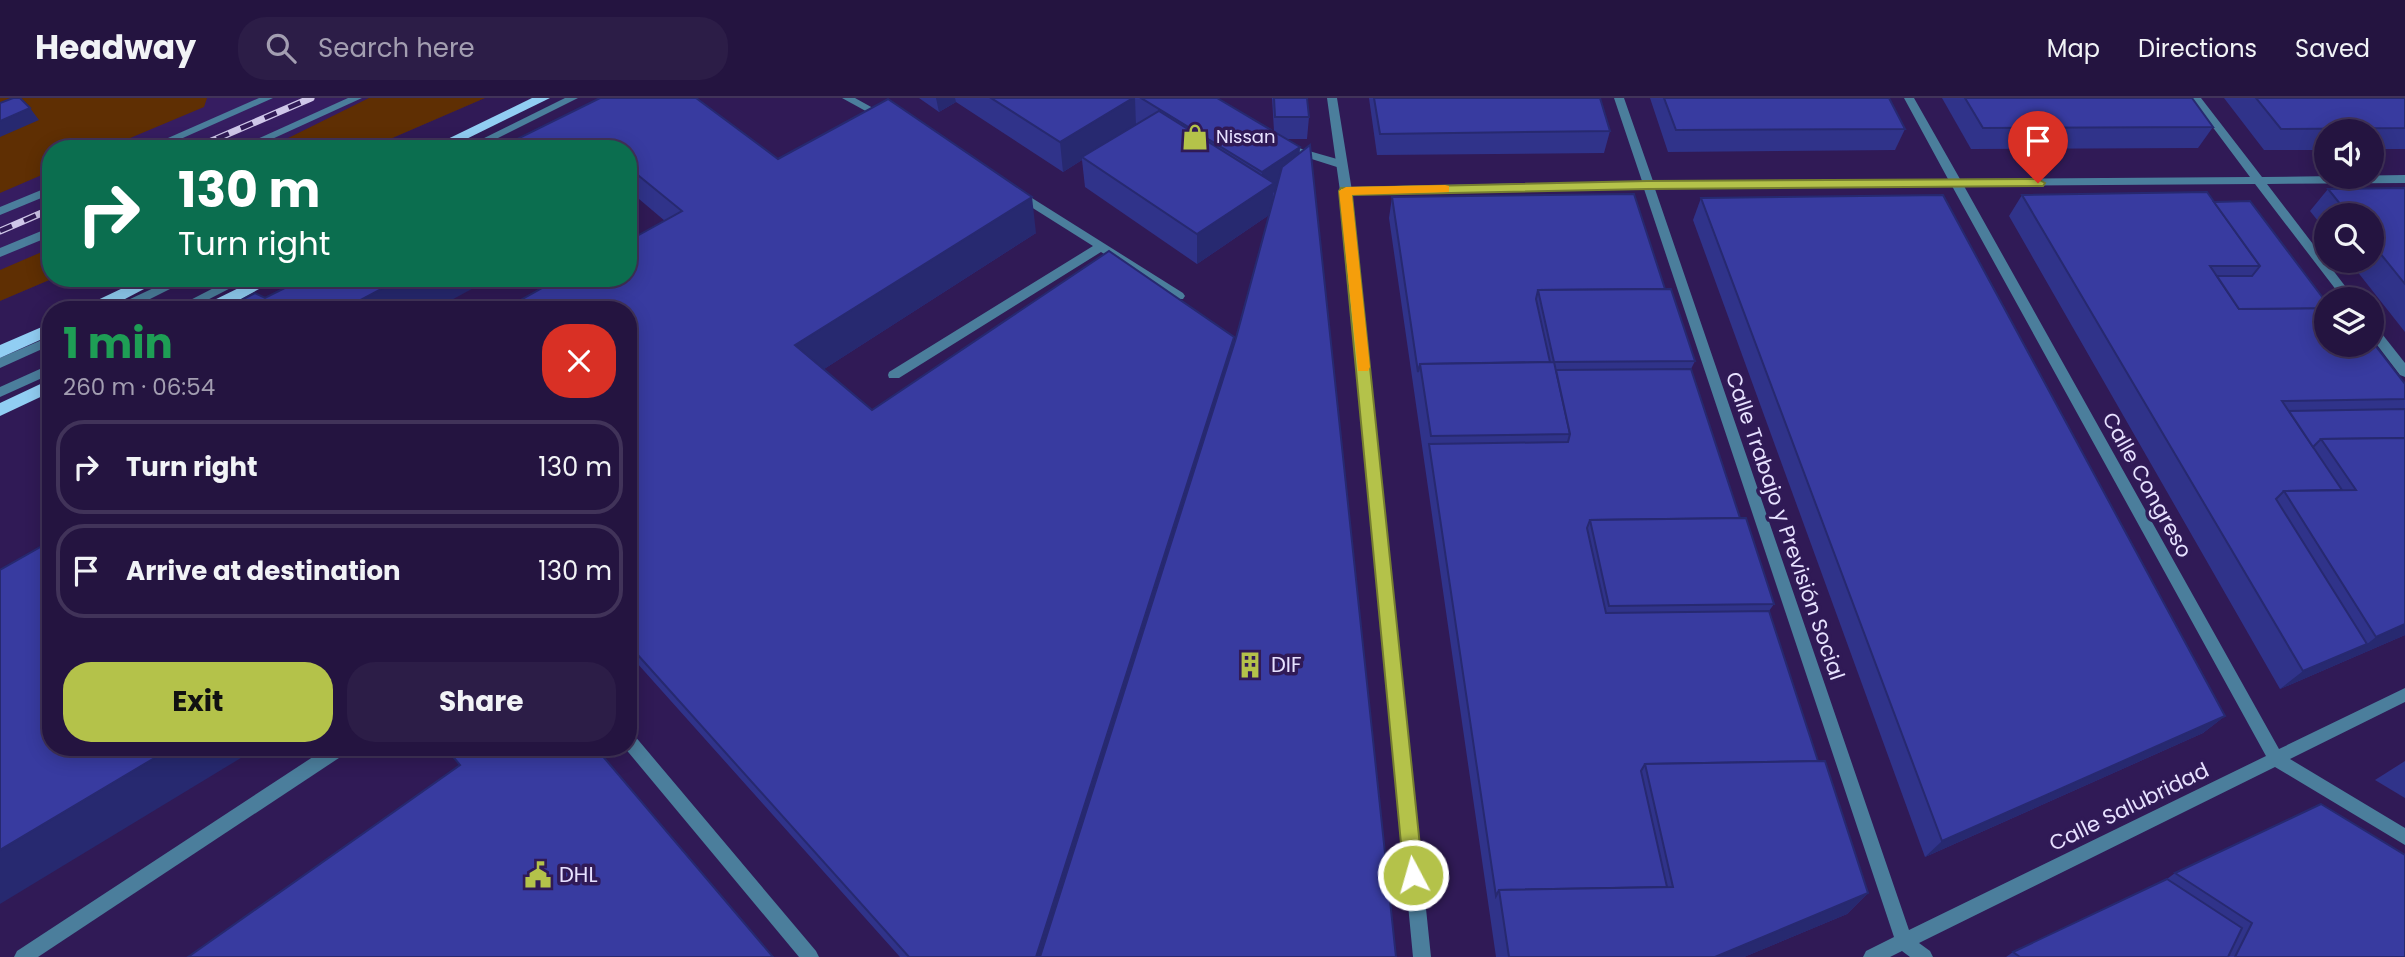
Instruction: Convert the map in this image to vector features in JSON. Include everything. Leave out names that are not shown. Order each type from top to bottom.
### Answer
[{"type":"main road","points":[[453,140],[543,98]]},
{"type":"main road","points":[[109,301],[139,287]]},
{"type":"main road","points":[[225,301],[254,287]]},
{"type":"main road","points":[[0,352],[42,332]]},
{"type":"main road","points":[[0,410],[42,389]]},
{"type":"street","points":[[169,140],[268,98]]},
{"type":"street","points":[[261,140],[357,98]]},
{"type":"street","points":[[486,140],[573,98]]},
{"type":"street","points":[[847,98],[895,122]]},
{"type":"street","points":[[1332,98],[1346,191],[1422,957]]},
{"type":"street","name":"Calle Trabajo y Previsión Social","points":[[1619,98],[1903,942]]},
{"type":"street","name":"Calle Congreso","points":[[1909,98],[2276,759],[2405,837]]},
{"type":"street","points":[[2196,98],[2340,287]]},
{"type":"street","points":[[1272,143],[1294,145],[1340,164]]},
{"type":"street","points":[[1346,191],[1647,185],[2405,180]]},
{"type":"street","points":[[1000,181],[1179,296]]},
{"type":"street","points":[[0,211],[42,194]]},
{"type":"street","points":[[0,253],[42,235]]},
{"type":"street","points":[[894,375],[1102,246]]},
{"type":"street","points":[[136,301],[167,287]]},
{"type":"street","points":[[196,301],[225,287]]},
{"type":"street","points":[[0,363],[42,344]]},
{"type":"street","points":[[2384,345],[2405,372]]},
{"type":"street","points":[[0,392],[42,373]]},
{"type":"street","name":"Calle Salubridad","points":[[1872,957],[2405,695]]},
{"type":"street","points":[[637,751],[810,957]]},
{"type":"street","points":[[23,957],[328,756]]},
{"type":"street","points":[[1903,942],[1924,957]]},
{"type":"shaded area","points":[[0,98],[485,98],[388,140],[42,140],[42,283],[0,301]]},
{"type":"shaded area","points":[[0,98],[207,98],[204,107],[125,140],[42,140],[42,175],[0,193]]},
{"type":"shaded area","points":[[369,98],[485,98],[388,140],[284,140]]},
{"type":"shaded area","points":[[42,252],[42,283],[0,301],[0,270]]},
{"type":"building","points":[[20,98],[30,108],[0,121],[0,103]]},
{"type":"building","points":[[600,98],[696,98],[778,159],[888,99],[1032,197],[795,345],[872,410],[1109,251],[1234,337],[1036,957],[909,957],[637,654],[637,301],[519,301],[544,287],[637,287],[637,236],[682,211],[637,174],[637,140],[515,140]]},
{"type":"building","points":[[991,98],[1133,98],[1060,142]]},
{"type":"building","points":[[1141,98],[1217,98],[1300,147],[1262,172]]},
{"type":"building","points":[[1274,98],[1307,98],[1309,117],[1275,117]]},
{"type":"building","points":[[1374,98],[1600,98],[1610,131],[1380,134]]},
{"type":"building","points":[[1664,98],[1889,98],[1905,129],[1676,130]]},
{"type":"building","points":[[1965,98],[2192,98],[2213,127],[1983,128]]},
{"type":"building","points":[[2256,98],[2405,98],[2405,128],[2384,128],[2384,119],[2314,119],[2314,129],[2281,129]]},
{"type":"building","points":[[1159,111],[1274,183],[1197,234],[1082,157]]},
{"type":"building","name":"DIF","points":[[1310,145],[1396,957],[1040,957],[1236,338],[1282,167]]},
{"type":"building","points":[[2405,188],[2405,284],[2384,258],[2384,203],[2339,203],[2328,189]]},
{"type":"building","points":[[2207,192],[2260,266],[2210,266],[2239,309],[2314,308],[2314,357],[2384,357],[2405,384],[2405,399],[2282,401],[2342,490],[2284,491],[2276,499],[2367,644],[2303,671],[2022,195]]},
{"type":"building","points":[[1634,194],[1665,289],[1538,290],[1536,299],[1550,362],[1420,364],[1418,372],[1392,197]]},
{"type":"building","points":[[1943,195],[2225,716],[1942,841],[1701,198]]},
{"type":"building","points":[[2250,201],[2315,287],[2314,308],[2239,309],[2217,276],[2252,276],[2260,266],[2214,202]]},
{"type":"building","points":[[287,287],[385,287],[359,301],[239,301],[255,293],[265,298]]},
{"type":"building","points":[[1671,289],[1695,361],[1554,362],[1538,290]]},
{"type":"building","points":[[1554,362],[1570,434],[1431,436],[1420,364]]},
{"type":"building","points":[[1691,369],[1740,518],[1590,520],[1587,528],[1606,613],[1769,611],[1818,761],[1645,764],[1641,771],[1667,887],[1499,890],[1496,896],[1429,444],[1568,442],[1570,434],[1556,370]]},
{"type":"building","points":[[2405,409],[2405,438],[2321,439],[2313,447],[2289,411]]},
{"type":"building","points":[[2405,438],[2405,624],[2376,637],[2284,491],[2356,490],[2321,439]]},
{"type":"building","points":[[1746,518],[1774,604],[1609,606],[1590,520]]},
{"type":"building","points":[[42,546],[42,756],[158,756],[0,850],[0,570]]},
{"type":"building","name":"DHL","points":[[452,756],[603,756],[773,957],[188,957],[460,765]]},
{"type":"building","points":[[1825,761],[1868,893],[1715,957],[1509,957],[1499,890],[1673,887],[1645,764]]},
{"type":"building","points":[[2321,804],[2405,855],[2405,957],[2235,957],[2252,923],[2175,873]]},
{"type":"building","points":[[2167,879],[2242,928],[2228,957],[2020,957],[2013,952]]},
{"type":"railway","points":[[214,140],[311,98]]},
{"type":"railway","points":[[0,231],[42,213]]},
{"type":"slow traffic","points":[[1363,367],[1346,191],[1445,189]]},
{"type":"place","name":"Nissan","points":[[1195,137]]},
{"type":"place","name":"DIF","points":[[1250,665]]},
{"type":"place","name":"DHL","points":[[538,875]]},
{"type":"route","points":[[1413,875],[1346,191],[1647,185],[2038,183]]}]
